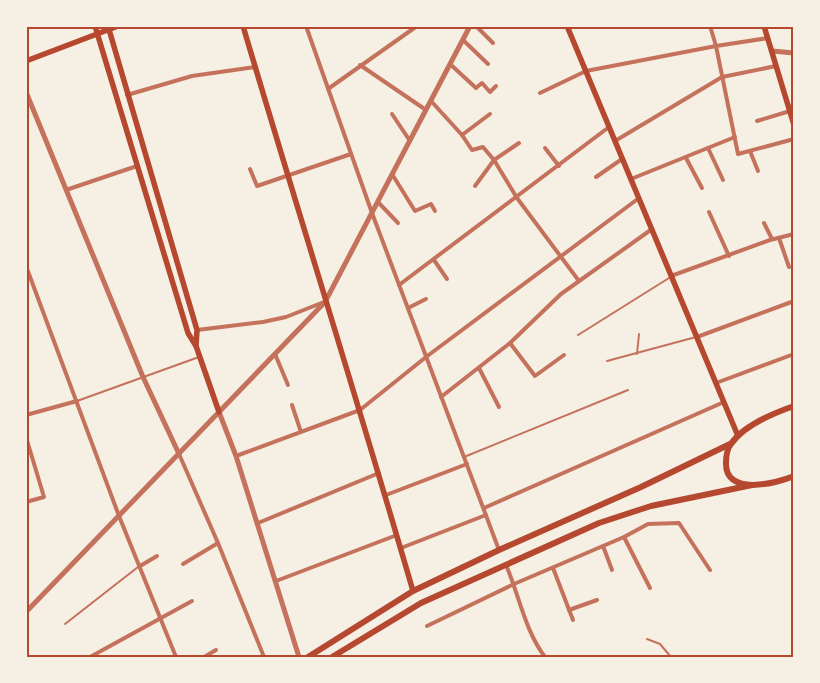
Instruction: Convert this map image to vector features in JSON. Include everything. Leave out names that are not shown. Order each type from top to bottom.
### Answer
[{"type":"main road","points":[[95,26],[188,333],[196,346],[219,412]]},
{"type":"main road","points":[[26,61],[108,28],[118,26]]},
{"type":"main road","points":[[243,26],[325,302],[386,495],[413,591]]},
{"type":"main road","points":[[567,26],[738,436]]},
{"type":"main road","points":[[764,26],[794,125]]},
{"type":"main road","points":[[108,28],[197,330],[196,346]]},
{"type":"main road","points":[[308,657],[413,591],[499,550],[641,488],[730,444],[738,436],[767,417],[794,406]]},
{"type":"main road","points":[[730,444],[726,458],[727,472],[736,482],[752,485]]},
{"type":"main road","points":[[786,480],[794,476]]},
{"type":"main road","points":[[332,657],[421,603],[599,522],[651,506],[752,485],[794,480]]},
{"type":"street","points":[[306,26],[372,213],[499,550]]},
{"type":"street","points":[[328,89],[416,26]]},
{"type":"street","points":[[26,612],[325,302],[470,26]]},
{"type":"street","points":[[476,26],[492,43]]},
{"type":"street","points":[[710,26],[716,46],[738,154],[794,139]]},
{"type":"street","points":[[540,93],[586,71],[768,38]]},
{"type":"street","points":[[463,40],[488,64]]},
{"type":"street","points":[[772,51],[794,53]]},
{"type":"street","points":[[450,64],[476,88],[482,83],[490,92],[496,86]]},
{"type":"street","points":[[360,65],[426,110]]},
{"type":"street","points":[[615,142],[722,77],[776,66]]},
{"type":"street","points":[[127,95],[192,76],[256,67]]},
{"type":"street","points":[[26,92],[143,377],[218,543],[264,657]]},
{"type":"street","points":[[431,101],[462,135],[472,150],[483,147],[494,160],[517,198],[579,281]]},
{"type":"street","points":[[756,121],[790,112]]},
{"type":"street","points":[[392,114],[410,141]]},
{"type":"street","points":[[462,135],[490,114]]},
{"type":"street","points":[[399,285],[609,128]]},
{"type":"street","points":[[631,179],[735,137]]},
{"type":"street","points":[[474,186],[494,160],[519,143]]},
{"type":"street","points":[[545,148],[559,166]]},
{"type":"street","points":[[708,148],[722,180]]},
{"type":"street","points":[[750,151],[758,171]]},
{"type":"street","points":[[250,169],[257,186],[351,154]]},
{"type":"street","points":[[686,158],[702,188]]},
{"type":"street","points":[[596,177],[622,159]]},
{"type":"street","points":[[66,190],[137,166]]},
{"type":"street","points":[[392,174],[415,211],[431,204],[435,211]]},
{"type":"street","points":[[236,456],[360,410],[426,357],[639,198]]},
{"type":"street","points":[[378,202],[398,223]]},
{"type":"street","points":[[708,212],[729,256]]},
{"type":"street","points":[[764,223],[772,240]]},
{"type":"street","points":[[442,397],[510,343],[561,294],[652,229]]},
{"type":"street","points":[[671,276],[794,234]]},
{"type":"street","points":[[779,238],[789,267]]},
{"type":"street","points":[[434,260],[447,278]]},
{"type":"street","points":[[26,266],[119,516],[176,657]]},
{"type":"street","points":[[408,308],[426,299]]},
{"type":"street","points":[[197,330],[263,322],[286,317],[325,302]]},
{"type":"street","points":[[697,337],[794,302]]},
{"type":"street","points":[[510,343],[535,376],[564,355]]},
{"type":"street","points":[[275,354],[288,385]]},
{"type":"street","points":[[716,383],[794,354]]},
{"type":"street","points":[[479,368],[499,407]]},
{"type":"street","points":[[26,415],[77,401]]},
{"type":"street","points":[[484,508],[724,402]]},
{"type":"street","points":[[292,405],[301,432]]},
{"type":"street","points":[[219,412],[258,523],[299,657]]},
{"type":"street","points":[[26,437],[44,497],[26,502]]},
{"type":"street","points":[[386,495],[467,464]]},
{"type":"street","points":[[258,523],[379,473]]},
{"type":"street","points":[[401,548],[486,515]]},
{"type":"street","points":[[427,626],[514,584],[624,537],[648,524],[679,524],[710,570]]},
{"type":"street","points":[[276,581],[397,535]]},
{"type":"street","points":[[624,537],[650,588]]},
{"type":"street","points":[[183,564],[218,543]]},
{"type":"street","points":[[603,546],[612,570]]},
{"type":"street","points":[[140,566],[156,556]]},
{"type":"street","points":[[506,565],[528,626],[545,657]]},
{"type":"street","points":[[553,568],[573,620]]},
{"type":"street","points":[[568,610],[597,600]]},
{"type":"street","points":[[90,657],[192,601]]},
{"type":"street","points":[[102,650],[106,657]]},
{"type":"street","points":[[204,657],[216,650]]},
{"type":"lane","points":[[578,335],[671,276]]},
{"type":"lane","points":[[638,354],[639,334]]},
{"type":"lane","points":[[607,362],[697,337]]},
{"type":"lane","points":[[77,401],[199,357]]},
{"type":"lane","points":[[464,457],[628,390]]},
{"type":"lane","points":[[65,624],[140,566]]},
{"type":"lane","points":[[647,639],[660,644],[671,657]]}]
